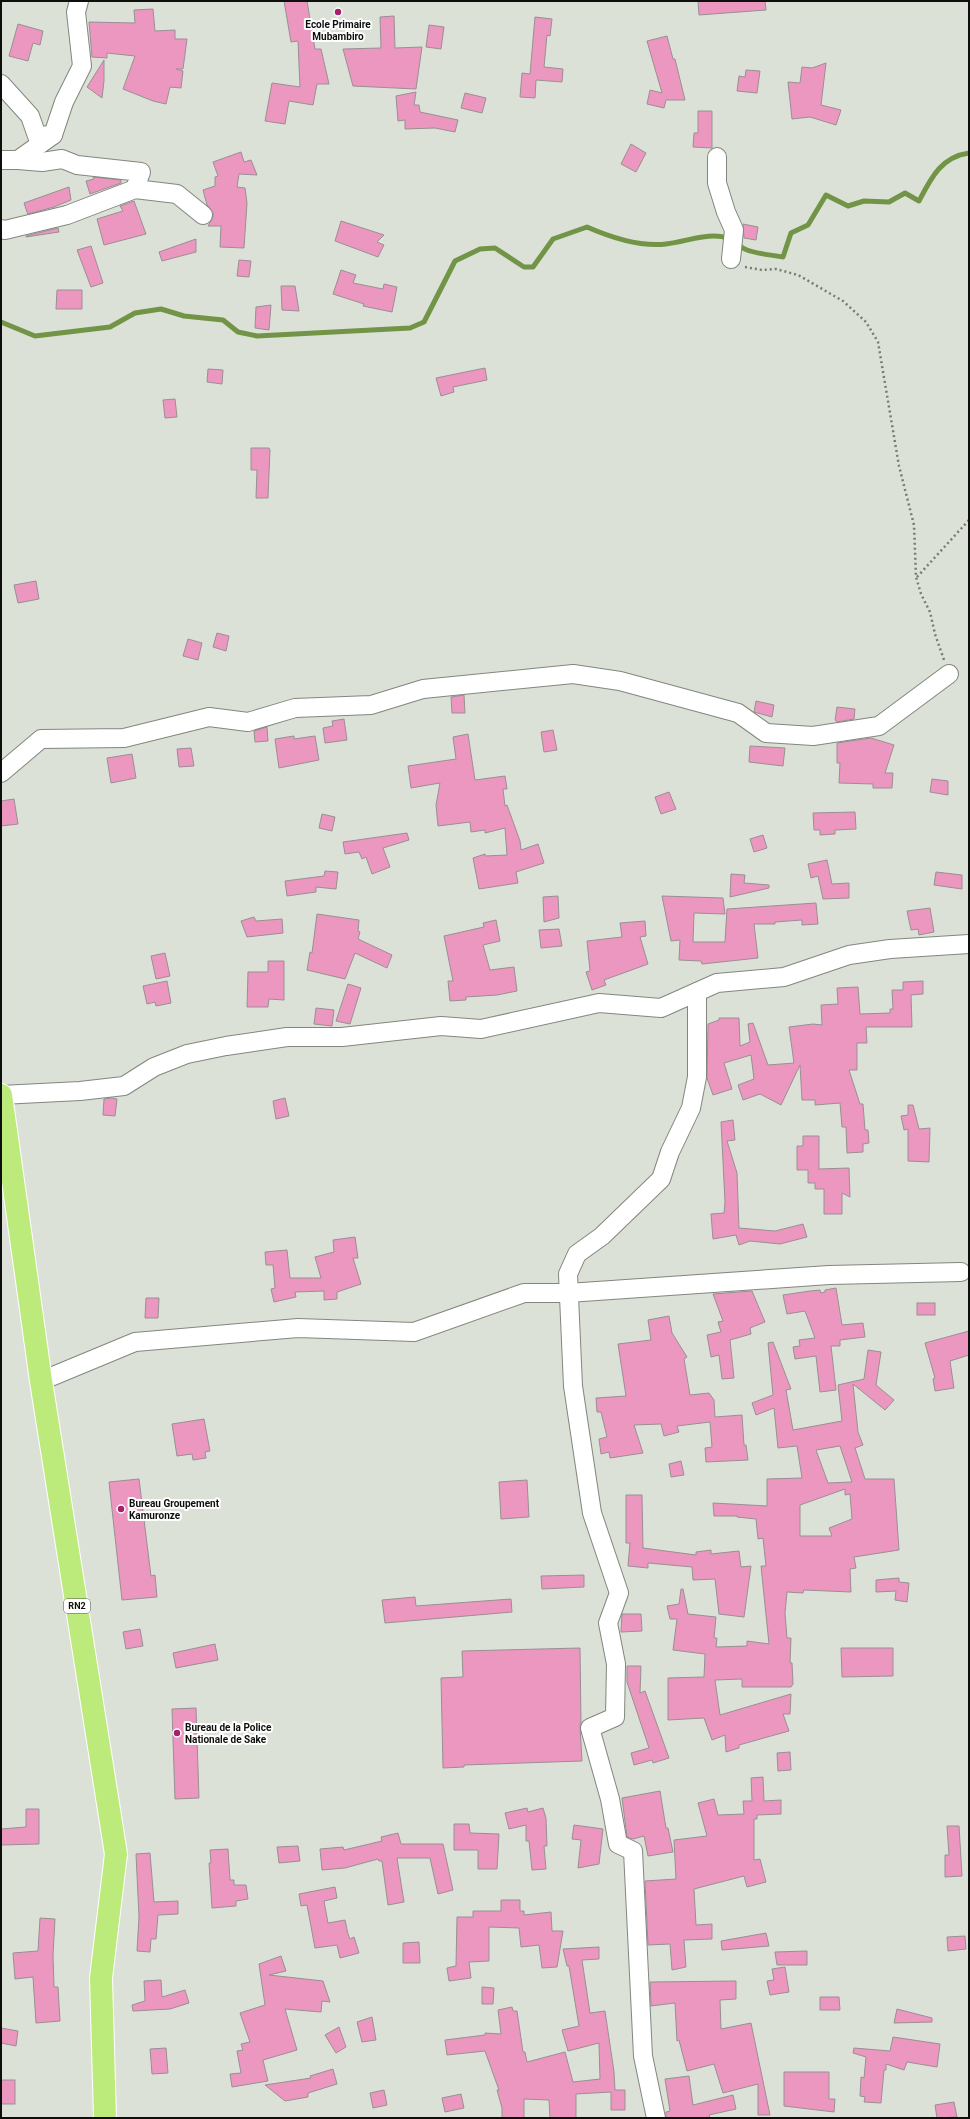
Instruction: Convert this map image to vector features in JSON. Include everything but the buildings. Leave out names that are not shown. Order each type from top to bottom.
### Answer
[{"type":"highway","name":"RN2","points":[[1,1095],[42,1381],[116,1854],[101,1978],[105,2118]]},
{"type":"street","points":[[9,160],[53,135],[64,102],[82,66],[76,12],[79,1]]},
{"type":"street","points":[[1,84],[30,116],[38,136],[53,135]]},
{"type":"street","points":[[717,158],[717,183],[726,212],[734,230],[731,259]]},
{"type":"street","points":[[9,160],[42,162],[62,159],[77,165],[141,172],[136,189]]},
{"type":"street","points":[[1,229],[5,230],[66,214],[136,189],[177,194],[203,214]]},
{"type":"street","points":[[1,773],[41,739],[124,738],[209,717],[248,722],[295,708],[371,706],[423,689],[572,674],[620,681],[738,713],[766,733],[813,736],[879,726],[949,674]]},
{"type":"street","points":[[1,1095],[80,1092],[124,1086],[154,1067],[187,1054],[226,1046],[287,1037],[342,1037],[441,1026],[481,1029],[599,1003],[661,1008],[717,983],[784,977],[849,955],[922,945],[969,944]]},
{"type":"street","points":[[656,2118],[643,2056],[633,1851],[618,1844],[610,1799],[590,1728],[615,1717],[616,1664],[608,1623],[620,1593],[592,1513],[574,1386],[568,1274],[577,1254],[602,1236],[661,1179],[670,1152],[691,1108],[697,1077],[697,992]]},
{"type":"street","points":[[42,1381],[135,1342],[298,1328],[414,1332],[524,1293],[568,1293],[829,1275],[961,1272]]},
{"type":"path","points":[[731,259],[746,268],[762,270],[776,268],[798,275],[843,301],[866,322],[878,342],[900,466],[914,524],[916,577],[921,594],[930,612],[935,634],[949,674]]},
{"type":"path","points":[[916,577],[969,520]]},
{"type":"waterway","points":[[1,322],[35,336],[110,327],[135,313],[161,309],[184,316],[223,320],[238,332],[257,336],[410,328],[424,322],[455,261],[480,249],[495,248],[524,267],[533,267],[553,239],[587,227],[626,241],[656,245],[702,237],[720,236],[730,239],[747,250],[783,257],[791,233],[808,225],[826,195],[848,206],[864,201],[889,202],[905,193],[919,201],[928,184],[944,164],[959,155],[969,153]]},
{"type":"place","name":"Ecole Primaire Mubambiro","points":[[338,12]]},
{"type":"place","name":"Bureau Groupement Kamuronze","points":[[121,1509]]},
{"type":"place","name":"Bureau de la Police Nationale de Sake","points":[[177,1733]]}]
